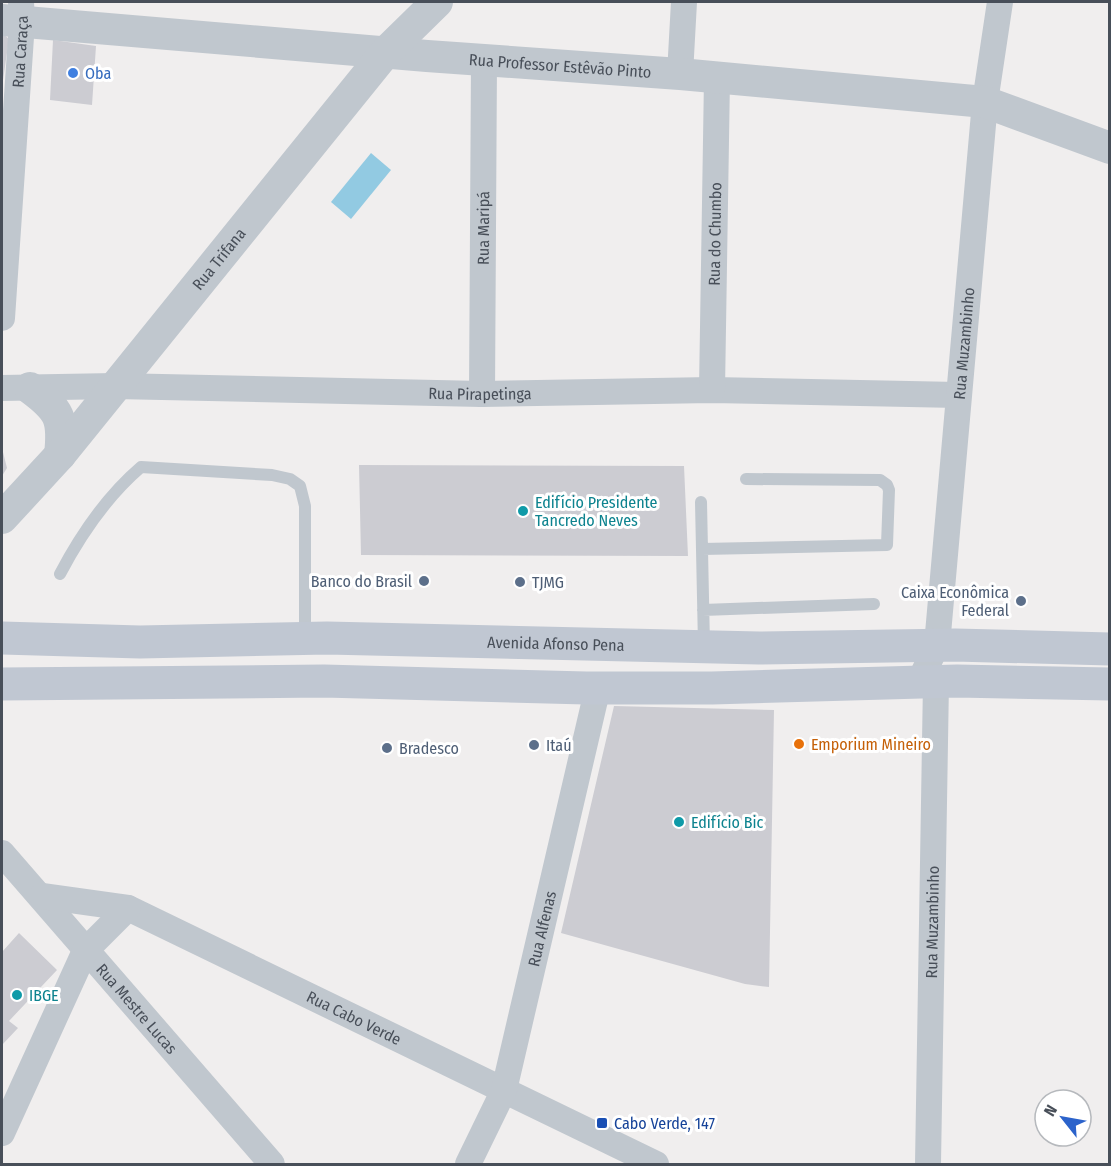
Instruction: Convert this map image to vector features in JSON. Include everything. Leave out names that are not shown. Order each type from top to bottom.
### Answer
[{"type":"main road","name":"Avenida Afonso Pena","points":[[2,638],[140,642],[316,638],[704,646],[937,645],[1110,649]]},
{"type":"main road","points":[[316,638],[324,681]]},
{"type":"main road","points":[[2,684],[324,681],[712,688],[928,682],[1110,684]]},
{"type":"street","name":"Rua Trifana","points":[[2,518],[60,455],[385,52],[437,2]]},
{"type":"street","points":[[680,74],[684,2]]},
{"type":"street","name":"Rua Muzambinho","points":[[928,1164],[928,682],[937,645],[985,102],[1000,2]]},
{"type":"street","name":"Rua Professor Estêvão Pinto","points":[[15,14],[484,61],[680,74],[985,102],[1110,148]]},
{"type":"street","name":"Rua Caraça","points":[[2,318],[15,14]]},
{"type":"street","name":"Rua Maripá","points":[[482,394],[484,61]]},
{"type":"street","name":"Rua do Chumbo","points":[[712,390],[717,78]]},
{"type":"street","name":"Rua Pirapetinga","points":[[16,388],[115,386],[482,394],[712,390],[958,394]]},
{"type":"street","points":[[16,388],[57,412],[63,427],[60,455]]},
{"type":"street","name":"Rua Alfenas","points":[[468,1164],[504,1090],[598,687]]},
{"type":"street","name":"Rua Mestre Lucas","points":[[2,853],[272,1164]]},
{"type":"street","name":"Rua Cabo Verde","points":[[42,897],[128,908],[656,1164]]},
{"type":"street","points":[[2,1133],[85,951],[128,908]]},
{"type":"lane","points":[[60,574],[79,537],[125,480],[141,467],[272,475],[290,479],[300,486],[305,506],[316,638]]},
{"type":"lane","points":[[702,549],[887,545],[889,490],[887,485],[880,480],[746,479]]},
{"type":"lane","points":[[701,502],[704,646]]},
{"type":"lane","points":[[703,610],[874,604]]},
{"type":"water","points":[[371,153],[391,170],[351,219],[331,202]]},
{"type":"building","points":[[2,33],[9,39],[3,80],[2,80]]},
{"type":"building","name":"Oba","points":[[53,40],[96,46],[92,105],[50,100]]},
{"type":"building","points":[[2,448],[7,468],[2,476]]},
{"type":"building","name":"Edifício Presidente Tancredo Neves","points":[[359,465],[684,466],[688,556],[361,555]]},
{"type":"building","name":"Edifício Bic","points":[[614,706],[774,710],[769,987],[745,984],[561,933]]},
{"type":"building","name":"IBGE","points":[[19,933],[57,970],[9,1021],[18,1028],[2,1045],[2,952]]},
{"type":"place","name":"Oba","points":[[73,73]]},
{"type":"place","name":"Edifício Presidente Tancredo Neves","points":[[523,511]]},
{"type":"place","name":"Banco do Brasil","points":[[424,581]]},
{"type":"place","name":"TJMG","points":[[520,582]]},
{"type":"place","name":"Caixa Econômica Federal","points":[[1021,601]]},
{"type":"place","name":"Emporium Mineiro","points":[[799,744]]},
{"type":"place","name":"Itaú","points":[[534,745]]},
{"type":"place","name":"Bradesco","points":[[387,748]]},
{"type":"place","name":"Edifício Bic","points":[[679,822]]},
{"type":"place","name":"IBGE","points":[[17,995]]},
{"type":"place","name":"Cabo Verde, 147","points":[[602,1123]]}]
